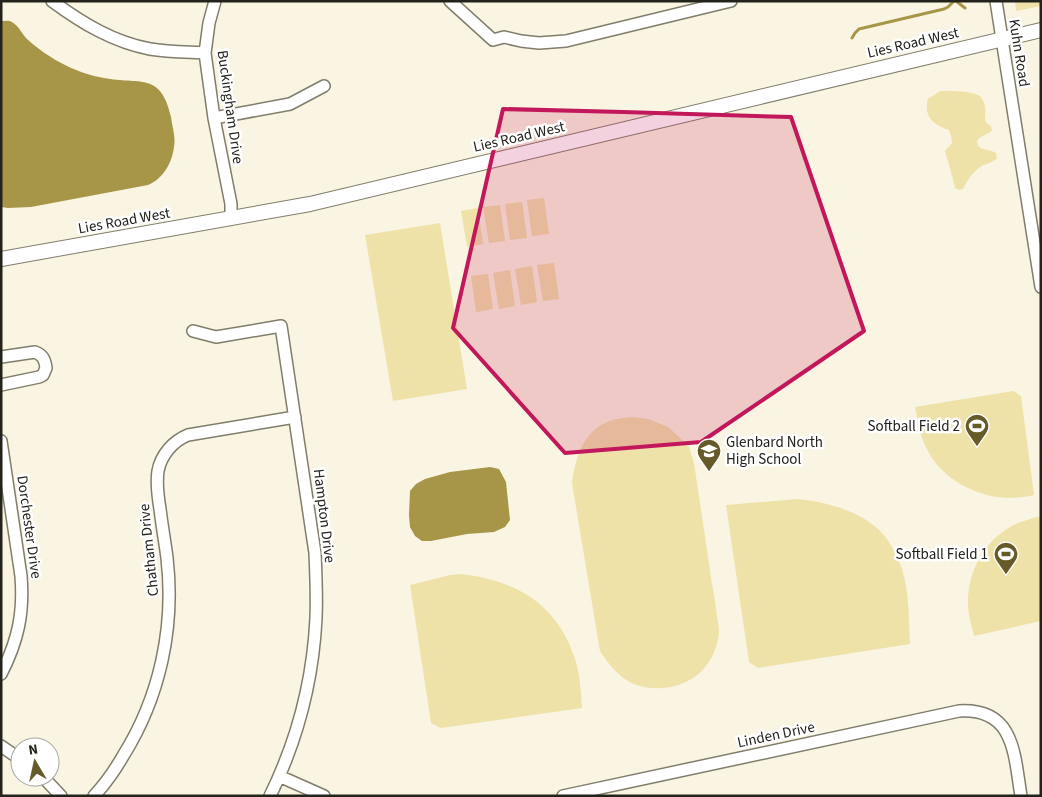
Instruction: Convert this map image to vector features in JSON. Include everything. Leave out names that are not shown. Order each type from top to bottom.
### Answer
[{"type":"street","points":[[52,1],[95,29],[131,44],[170,51],[205,53]]},
{"type":"street","name":"Buckingham Drive","points":[[215,1],[209,23],[205,53],[214,118],[231,204],[231,218]]},
{"type":"street","points":[[450,1],[493,40],[504,37],[539,43],[566,41],[731,1]]},
{"type":"street","name":"Kuhn Road","points":[[996,1],[1041,287]]},
{"type":"street","name":"Lies Road West","points":[[1,259],[319,202],[1041,30]]},
{"type":"street","points":[[214,118],[290,104],[324,86]]},
{"type":"street","name":"Hampton Drive","points":[[192,331],[216,337],[282,326],[314,553],[316,618],[306,695],[296,733],[270,796]]},
{"type":"street","points":[[1,357],[35,352],[43,357],[46,368],[43,375],[39,377],[1,385]]},
{"type":"street","name":"Chatham Drive","points":[[94,796],[114,772],[136,735],[150,703],[167,638],[170,592],[157,491],[158,470],[161,460],[174,443],[188,435],[295,417]]},
{"type":"street","name":"Dorchester Drive","points":[[1,441],[22,594],[19,628],[13,649],[1,674]]},
{"type":"street","name":"Linden Drive","points":[[563,796],[959,712],[977,712],[995,718],[1008,733],[1012,743],[1021,796]]},
{"type":"street","points":[[279,776],[324,796]]},
{"type":"highlighted area","points":[[503,109],[791,117],[864,331],[701,442],[565,453],[453,328]]},
{"type":"shaded area","points":[[1015,1],[1041,1],[1041,6],[1016,11]]},
{"type":"shaded area","points":[[1,21],[12,22],[27,39],[50,56],[84,73],[117,80],[138,81],[155,86],[167,102],[175,139],[171,159],[162,175],[148,185],[31,207],[1,207]]},
{"type":"shaded area","points":[[940,91],[965,92],[980,96],[985,106],[985,120],[992,130],[977,141],[978,146],[982,149],[996,153],[997,158],[976,170],[963,189],[959,190],[955,188],[945,151],[952,143],[949,130],[934,122],[928,115],[927,110],[928,99]]},
{"type":"shaded area","points":[[544,198],[549,234],[532,236],[527,200]]},
{"type":"shaded area","points":[[522,202],[527,238],[510,240],[505,204]]},
{"type":"shaded area","points":[[500,205],[505,241],[489,243],[483,207]]},
{"type":"shaded area","points":[[478,208],[483,244],[467,247],[461,211]]},
{"type":"shaded area","points":[[440,223],[467,389],[393,401],[365,235]]},
{"type":"shaded area","points":[[554,263],[559,299],[543,301],[537,265]]},
{"type":"shaded area","points":[[532,266],[537,302],[521,305],[515,269]]},
{"type":"shaded area","points":[[510,270],[515,306],[499,309],[493,273]]},
{"type":"shaded area","points":[[488,274],[493,309],[476,312],[471,276]]},
{"type":"shaded area","name":"Softball Field 2","points":[[1013,391],[1021,396],[1034,495],[1014,498],[996,497],[962,485],[942,470],[925,446],[915,407]]},
{"type":"shaded area","points":[[632,417],[648,419],[668,427],[689,447],[694,463],[719,627],[717,644],[713,655],[701,672],[683,683],[661,688],[641,686],[625,679],[612,667],[600,651],[572,483],[575,465],[581,448],[591,434],[608,422]]},
{"type":"shaded area","points":[[490,467],[499,469],[506,482],[510,520],[505,527],[494,532],[467,534],[431,541],[422,541],[415,536],[410,527],[409,515],[410,491],[416,484],[425,479],[450,472]]},
{"type":"shaded area","points":[[798,499],[832,505],[854,513],[874,525],[887,539],[898,558],[905,579],[910,644],[758,668],[749,662],[726,505]]},
{"type":"shaded area","name":"Softball Field 1","points":[[1041,516],[1041,621],[974,636],[968,609],[969,592],[975,567],[981,556],[988,546],[1007,529],[1018,523]]},
{"type":"shaded area","points":[[462,574],[482,577],[517,589],[532,598],[546,610],[567,640],[575,659],[582,708],[441,728],[431,723],[410,585],[450,575]]},
{"type":"waterway","points":[[852,38],[859,29],[944,9],[954,1]]},
{"type":"waterway","points":[[956,1],[965,8]]},
{"type":"place","name":"Softball Field 2","points":[[977,447]]},
{"type":"place","name":"Glenbard North High School","points":[[709,472]]},
{"type":"place","name":"Softball Field 1","points":[[1006,575]]}]
